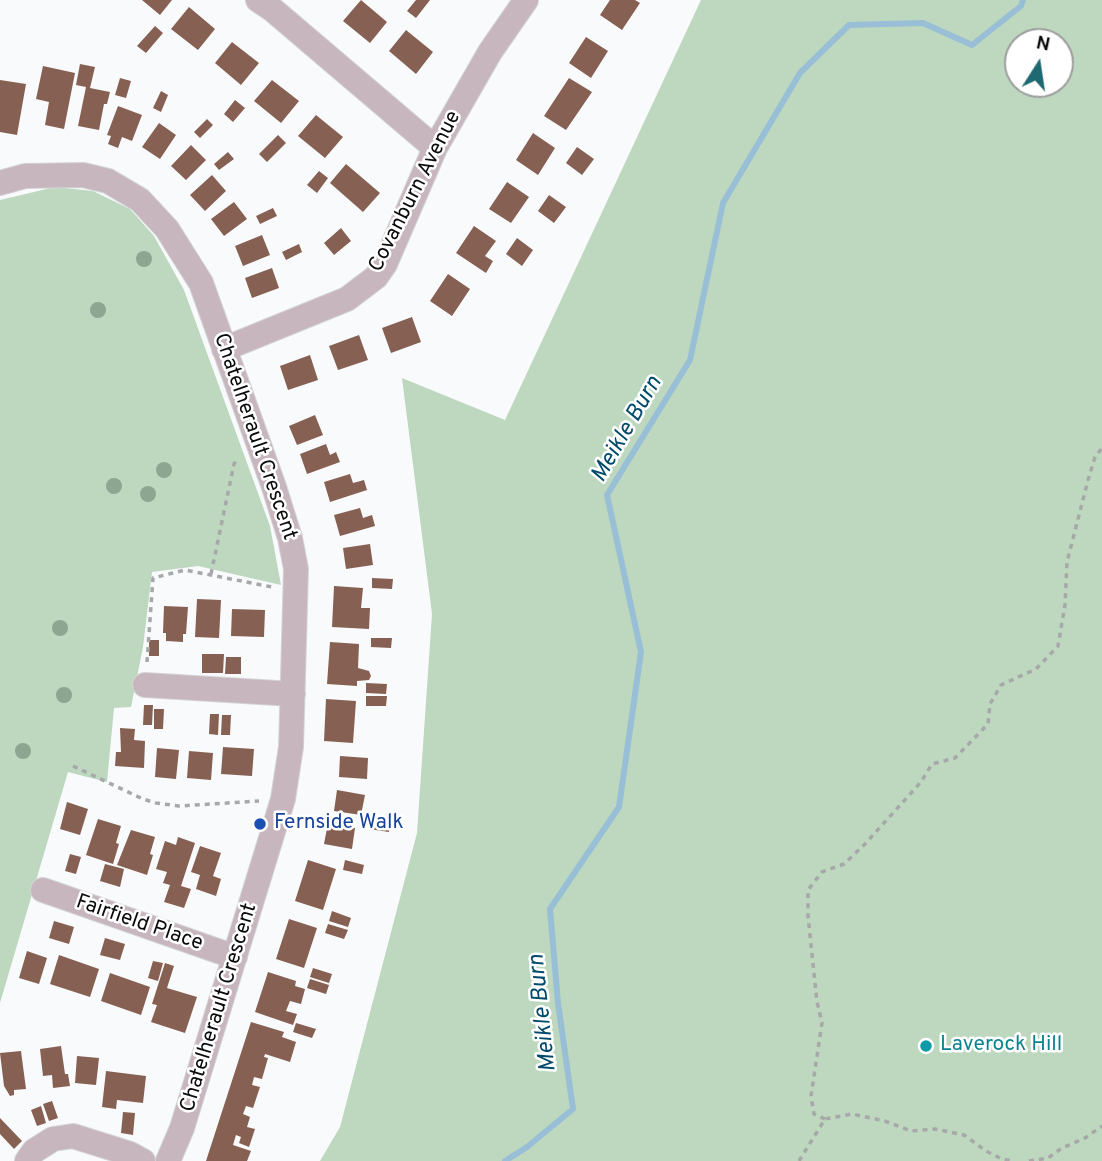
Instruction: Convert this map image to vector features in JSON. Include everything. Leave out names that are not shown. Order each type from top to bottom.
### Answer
[{"type":"street","points":[[258,0],[435,148]]},
{"type":"street","name":"Covanburn Avenue","points":[[224,349],[347,299],[376,277],[385,264],[435,148],[491,52],[526,0]]},
{"type":"street","name":"Chatelherault Crescent","points":[[0,183],[25,176],[83,174],[108,181],[139,200],[167,229],[201,283],[290,538],[296,569],[292,747],[283,799],[182,1128],[167,1161]]},
{"type":"street","points":[[145,685],[293,694]]},
{"type":"street","name":"Fairfield Place","points":[[43,890],[235,957]]},
{"type":"street","points":[[27,1161],[34,1151],[53,1139],[73,1136],[143,1161]]},
{"type":"path","points":[[211,574],[234,464],[255,435]]},
{"type":"path","points":[[1013,1161],[986,1151],[964,1135],[935,1129],[911,1131],[885,1121],[852,1114],[825,1119],[814,1114],[811,1096],[822,1023],[808,916],[808,890],[822,872],[844,864],[865,844],[921,782],[932,764],[955,758],[988,724],[990,704],[1001,685],[1036,669],[1058,646],[1065,605],[1068,562],[1088,480],[1095,457],[1102,448]]},
{"type":"path","points":[[145,685],[153,578],[185,570],[296,592]]},
{"type":"path","points":[[73,766],[143,799],[179,806],[283,799]]},
{"type":"path","points":[[799,1161],[825,1119]]},
{"type":"path","points":[[1029,1161],[1048,1158],[1102,1126]]},
{"type":"green space","points":[[701,0],[1102,0],[1102,1161],[320,1161],[340,1127],[417,833],[432,614],[402,378],[505,420]]},
{"type":"green space","points":[[55,187],[93,191],[130,209],[154,236],[184,290],[270,526],[281,585],[198,566],[152,572],[143,647],[131,707],[114,708],[107,782],[68,772],[0,1003],[0,200]]},
{"type":"building","points":[[142,0],[172,0],[160,15]]},
{"type":"building","points":[[361,0],[387,22],[370,43],[343,21]]},
{"type":"building","points":[[416,0],[430,0],[416,18],[407,11]]},
{"type":"building","points":[[610,0],[635,0],[640,3],[622,30],[600,15]]},
{"type":"building","points":[[189,7],[215,29],[198,50],[171,29]]},
{"type":"building","points":[[155,26],[163,33],[146,53],[137,46]]},
{"type":"building","points":[[406,30],[433,52],[416,74],[389,51]]},
{"type":"building","points":[[586,37],[608,51],[591,78],[569,63]]},
{"type":"building","points":[[232,42],[259,63],[241,85],[215,63]]},
{"type":"building","points":[[80,64],[95,67],[90,88],[110,92],[107,104],[104,104],[99,130],[78,126],[86,87],[76,85]]},
{"type":"building","points":[[43,66],[75,73],[64,129],[45,125],[49,102],[36,99]]},
{"type":"building","points":[[120,78],[131,81],[126,98],[115,95]]},
{"type":"building","points":[[569,78],[592,92],[566,130],[544,116]]},
{"type":"building","points":[[0,80],[26,84],[17,135],[0,132]]},
{"type":"building","points":[[272,80],[299,101],[281,123],[254,101]]},
{"type":"building","points":[[161,91],[168,95],[161,112],[153,108]]},
{"type":"building","points":[[235,100],[245,108],[233,122],[224,114]]},
{"type":"building","points":[[118,106],[142,115],[132,141],[122,137],[118,148],[108,144],[111,136],[107,135]]},
{"type":"building","points":[[316,115],[343,137],[325,158],[298,136]]},
{"type":"building","points":[[207,119],[213,125],[200,138],[194,132]]},
{"type":"building","points":[[159,123],[176,135],[160,159],[142,147]]},
{"type":"building","points":[[533,133],[555,148],[538,175],[516,160]]},
{"type":"building","points":[[278,135],[286,143],[267,162],[259,154]]},
{"type":"building","points":[[191,145],[206,160],[186,180],[171,166]]},
{"type":"building","points":[[577,147],[594,159],[582,175],[566,163]]},
{"type":"building","points":[[228,152],[234,159],[219,170],[214,164]]},
{"type":"building","points":[[346,164],[380,193],[363,212],[330,183]]},
{"type":"building","points":[[319,171],[328,178],[317,193],[307,185]]},
{"type":"building","points":[[212,175],[226,191],[205,211],[190,195]]},
{"type":"building","points":[[507,182],[529,197],[511,223],[489,209]]},
{"type":"building","points":[[549,195],[566,207],[554,223],[538,211]]},
{"type":"building","points":[[234,202],[247,219],[224,236],[211,219]]},
{"type":"building","points":[[273,208],[277,216],[260,224],[256,216]]},
{"type":"building","points":[[474,226],[496,241],[485,256],[493,261],[486,273],[456,253]]},
{"type":"building","points":[[341,228],[351,241],[334,255],[324,243]]},
{"type":"building","points":[[262,235],[270,255],[243,266],[235,246]]},
{"type":"building","points":[[517,238],[533,250],[522,266],[506,254]]},
{"type":"building","points":[[299,244],[302,252],[286,260],[282,252]]},
{"type":"building","points":[[272,268],[279,288],[252,298],[245,278]]},
{"type":"building","points":[[448,274],[470,289],[452,316],[430,301]]},
{"type":"building","points":[[412,317],[421,342],[391,353],[382,328]]},
{"type":"building","points":[[359,335],[368,360],[338,370],[329,346]]},
{"type":"building","points":[[310,355],[318,380],[288,390],[280,366]]},
{"type":"building","points":[[315,415],[323,435],[297,445],[289,426]]},
{"type":"building","points":[[326,444],[330,455],[336,452],[340,462],[307,474],[300,454]]},
{"type":"building","points":[[350,474],[353,483],[364,480],[367,490],[330,502],[324,482]]},
{"type":"building","points":[[360,508],[363,518],[372,515],[375,526],[340,536],[334,515]]},
{"type":"building","points":[[370,544],[373,565],[346,569],[343,548]]},
{"type":"building","points":[[372,578],[393,579],[392,589],[372,588]]},
{"type":"building","points":[[334,586],[363,588],[361,608],[370,608],[369,629],[332,627]]},
{"type":"building","points":[[197,599],[221,600],[219,638],[195,637]]},
{"type":"building","points":[[164,606],[188,607],[183,642],[166,641],[166,633],[163,633]]},
{"type":"building","points":[[232,609],[265,610],[264,637],[231,636]]},
{"type":"building","points":[[371,638],[392,638],[391,648],[371,647]]},
{"type":"building","points":[[149,640],[159,640],[159,656],[149,656]]},
{"type":"building","points":[[330,642],[359,644],[358,668],[369,671],[369,680],[357,681],[357,686],[327,684]]},
{"type":"building","points":[[202,654],[224,654],[223,673],[202,673]]},
{"type":"building","points":[[226,657],[241,657],[241,674],[225,674]]},
{"type":"building","points":[[366,683],[387,684],[386,694],[366,693]]},
{"type":"building","points":[[366,696],[387,696],[386,706],[366,706]]},
{"type":"building","points":[[326,699],[356,701],[353,743],[324,741]]},
{"type":"building","points":[[144,705],[153,705],[152,725],[143,725]]},
{"type":"building","points":[[154,709],[164,709],[163,729],[154,729]]},
{"type":"building","points":[[210,714],[219,714],[218,735],[209,734]]},
{"type":"building","points":[[222,715],[231,715],[230,735],[221,735]]},
{"type":"building","points":[[120,728],[135,729],[134,740],[145,741],[144,768],[115,766],[116,752],[121,752]]},
{"type":"building","points":[[223,747],[254,749],[252,776],[221,774]]},
{"type":"building","points":[[157,748],[179,750],[176,779],[155,777]]},
{"type":"building","points":[[189,751],[213,753],[211,780],[187,778]]},
{"type":"building","points":[[340,756],[368,758],[367,779],[339,777]]},
{"type":"building","points":[[337,790],[365,795],[361,815],[334,811]]},
{"type":"building","points":[[67,802],[88,809],[80,835],[60,829]]},
{"type":"building","points":[[98,819],[121,826],[113,864],[86,855]]},
{"type":"building","points":[[370,819],[390,822],[389,832],[369,829]]},
{"type":"building","points":[[328,823],[355,828],[352,849],[324,844]]},
{"type":"building","points":[[131,830],[155,837],[147,875],[117,865]]},
{"type":"building","points":[[178,837],[195,843],[181,886],[191,889],[184,908],[164,902],[170,885],[163,883],[167,872],[156,869],[165,841],[176,845]]},
{"type":"building","points":[[200,846],[221,853],[213,876],[221,879],[216,896],[196,889],[200,875],[191,872]]},
{"type":"building","points":[[70,854],[81,857],[76,874],[65,871]]},
{"type":"building","points":[[308,860],[336,869],[323,910],[295,901]]},
{"type":"building","points":[[345,860],[364,865],[362,874],[343,870]]},
{"type":"building","points":[[105,864],[124,869],[120,887],[100,881]]},
{"type":"building","points":[[332,911],[351,918],[348,927],[329,921]]},
{"type":"building","points":[[289,919],[317,928],[304,968],[276,959]]},
{"type":"building","points":[[54,921],[74,927],[69,944],[49,938]]},
{"type":"building","points":[[328,924],[348,930],[344,939],[325,933]]},
{"type":"building","points":[[105,938],[125,944],[120,960],[100,955]]},
{"type":"building","points":[[27,951],[47,958],[39,984],[19,978]]},
{"type":"building","points":[[59,955],[99,969],[90,997],[50,984]]},
{"type":"building","points":[[153,961],[163,963],[158,981],[148,978]]},
{"type":"building","points":[[165,963],[174,966],[167,988],[197,997],[185,1033],[151,1022],[157,1005],[152,1004]]},
{"type":"building","points":[[313,968],[332,974],[329,983],[310,977]]},
{"type":"building","points":[[268,972],[296,981],[295,986],[305,989],[301,1004],[290,1001],[286,1011],[297,1014],[293,1025],[255,1012]]},
{"type":"building","points":[[110,973],[150,987],[141,1015],[101,1001]]},
{"type":"building","points":[[310,979],[329,985],[326,994],[307,988]]},
{"type":"building","points":[[251,1022],[284,1032],[282,1037],[296,1042],[290,1062],[265,1054],[264,1057],[268,1058],[262,1079],[254,1077],[252,1085],[260,1087],[253,1108],[246,1106],[243,1114],[250,1117],[247,1127],[255,1129],[249,1147],[239,1143],[241,1137],[236,1135],[233,1145],[251,1151],[247,1161],[206,1161]]},
{"type":"building","points":[[296,1023],[316,1029],[312,1038],[293,1032]]},
{"type":"building","points":[[61,1046],[65,1074],[68,1074],[70,1086],[53,1088],[52,1075],[43,1076],[40,1049]]},
{"type":"building","points":[[21,1051],[26,1089],[14,1090],[14,1095],[10,1096],[4,1086],[0,1053]]},
{"type":"building","points":[[77,1056],[99,1058],[96,1085],[75,1083]]},
{"type":"building","points":[[106,1071],[146,1076],[143,1103],[117,1100],[116,1109],[102,1107]]},
{"type":"building","points":[[52,1101],[58,1118],[49,1121],[43,1104]]},
{"type":"building","points":[[41,1106],[46,1123],[37,1126],[31,1110]]},
{"type":"building","points":[[123,1112],[135,1113],[133,1135],[121,1133]]},
{"type":"building","points":[[0,1118],[22,1141],[14,1149],[0,1134]]},
{"type":"waterway","name":"Meikle Burn","points":[[505,1161],[527,1147],[573,1109],[558,1003],[550,909],[619,807],[641,652],[607,495],[690,360],[723,203],[800,73],[849,25],[923,23],[972,45],[1021,6],[1023,0]]},
{"type":"place","name":"Fernside Walk","points":[[260,824]]},
{"type":"place","name":"Laverock Hill","points":[[926,1046]]}]
